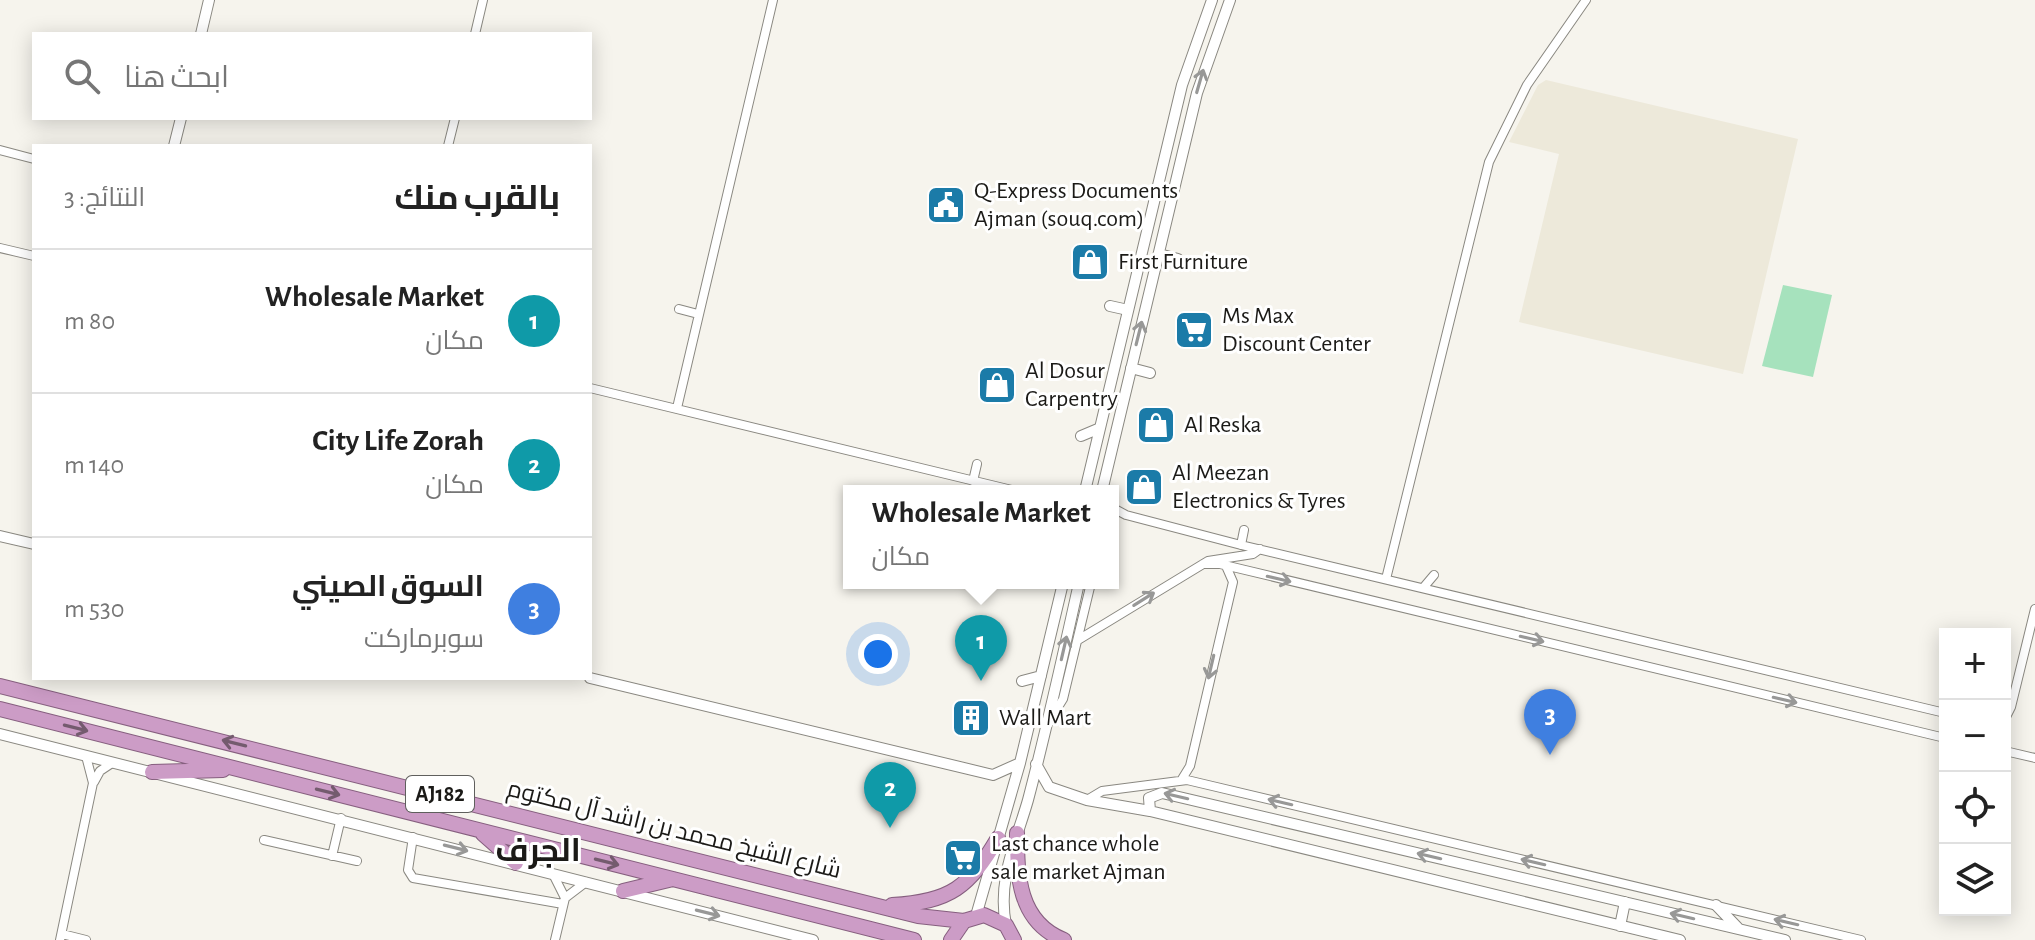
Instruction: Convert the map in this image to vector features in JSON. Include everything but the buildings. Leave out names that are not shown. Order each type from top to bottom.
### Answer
[{"type":"highway","name":"شارع الشيخ محمد بن راشد آل مكتوم","points":[[0,686],[930,919],[992,917],[1010,933]]},
{"type":"highway","name":"شارع الشيخ محمد بن راشد آل مكتوم","points":[[0,709],[914,940]]},
{"type":"highway","points":[[152,772],[235,768]]},
{"type":"highway","points":[[480,831],[516,863]]},
{"type":"highway","points":[[1017,833],[1020,893],[1039,925],[1064,940]]},
{"type":"highway","points":[[880,906],[931,902],[955,891],[974,875],[998,838]]},
{"type":"highway","points":[[623,891],[676,878]]},
{"type":"highway","points":[[951,940],[970,919]]},
{"type":"highway","points":[[858,924],[883,940]]},
{"type":"highway","points":[[1010,933],[1027,940]]},
{"type":"street","points":[[201,32],[209,0]]},
{"type":"street","points":[[475,32],[483,0]]},
{"type":"street","points":[[677,408],[773,0]]},
{"type":"street","points":[[1086,485],[1182,85],[1212,0]]},
{"type":"street","points":[[1104,485],[1202,74],[1230,0]]},
{"type":"street","points":[[1386,579],[1489,162],[1527,85],[1586,0]]},
{"type":"street","points":[[174,144],[180,120]]},
{"type":"street","points":[[448,144],[454,120]]},
{"type":"street","points":[[0,150],[32,158]]},
{"type":"street","points":[[0,248],[32,256]]},
{"type":"street","points":[[1159,254],[1178,259]]},
{"type":"street","points":[[1110,306],[1128,310]]},
{"type":"street","points":[[679,309],[698,314]]},
{"type":"street","points":[[1131,368],[1150,373]]},
{"type":"street","points":[[592,388],[990,485]]},
{"type":"street","points":[[1081,436],[1100,428]]},
{"type":"street","points":[[973,481],[977,464]]},
{"type":"street","points":[[1119,511],[1241,545],[1939,712]]},
{"type":"street","points":[[1119,515],[1126,515]]},
{"type":"street","points":[[1241,545],[1244,530]]},
{"type":"street","points":[[0,536],[32,544]]},
{"type":"street","points":[[1078,640],[1203,564],[1219,557],[1253,554],[1260,549]]},
{"type":"street","points":[[1203,564],[1226,566],[1939,737]]},
{"type":"street","points":[[1182,779],[1190,766],[1233,582],[1226,566]]},
{"type":"street","points":[[1423,588],[1434,575]]},
{"type":"street","points":[[970,919],[1011,799],[1062,589]]},
{"type":"street","points":[[1010,933],[1002,894],[1028,801],[1078,589]]},
{"type":"street","points":[[1046,726],[1063,699],[1090,589]]},
{"type":"street","points":[[2011,707],[2035,609]]},
{"type":"street","points":[[1022,681],[1041,676]]},
{"type":"street","points":[[592,678],[993,775],[1020,763]]},
{"type":"street","points":[[0,734],[813,940]]},
{"type":"street","points":[[2011,752],[2035,758]]},
{"type":"street","points":[[86,756],[93,783]]},
{"type":"street","points":[[86,940],[61,937],[93,783],[100,771],[112,763]]},
{"type":"street","points":[[1036,764],[1042,780],[1054,790],[1087,800],[1150,811],[1680,940]]},
{"type":"street","points":[[993,775],[1011,799]]},
{"type":"street","points":[[1087,800],[1102,791],[1182,779],[1861,940]]},
{"type":"street","points":[[1028,801],[1054,790]]},
{"type":"street","points":[[1150,811],[1149,798],[1162,793],[1785,940]]},
{"type":"street","points":[[332,856],[341,818]]},
{"type":"street","points":[[413,837],[408,870],[413,878],[564,901]]},
{"type":"street","points":[[264,840],[357,861]]},
{"type":"street","points":[[552,874],[564,901]]},
{"type":"street","points":[[555,940],[564,901],[586,882]]},
{"type":"street","points":[[1620,926],[1625,902]]},
{"type":"street","points":[[1716,905],[1740,929]]},
{"type":"shaded area","points":[[1546,80],[1798,139],[1743,374],[1519,322],[1559,154],[1509,142],[1538,85]]},
{"type":"green space","points":[[1783,285],[1832,295],[1813,377],[1762,366]]},
{"type":"place","name":"Q-Express Documents Ajman (souq.com)","points":[[946,205]]},
{"type":"place","name":"First Furniture","points":[[1090,262]]},
{"type":"place","name":"Ms Max Discount Center","points":[[1194,330]]},
{"type":"place","name":"Al Dosur Carpentry","points":[[997,385]]},
{"type":"place","name":"Al Reska","points":[[1156,425]]},
{"type":"place","name":"Al Meezan Electronics & Tyres","points":[[1144,487]]},
{"type":"place","name":"Wholesale Market","points":[[981,681]]},
{"type":"place","name":"Wall Mart","points":[[971,718]]},
{"type":"place","name":"السوق الصيني","points":[[1550,755]]},
{"type":"place","name":"City Life Zorah","points":[[890,828]]},
{"type":"place","name":"Last chance whole sale market Ajman","points":[[963,858]]},
{"type":"district","name":"الجرف","points":[[538,851]]}]
